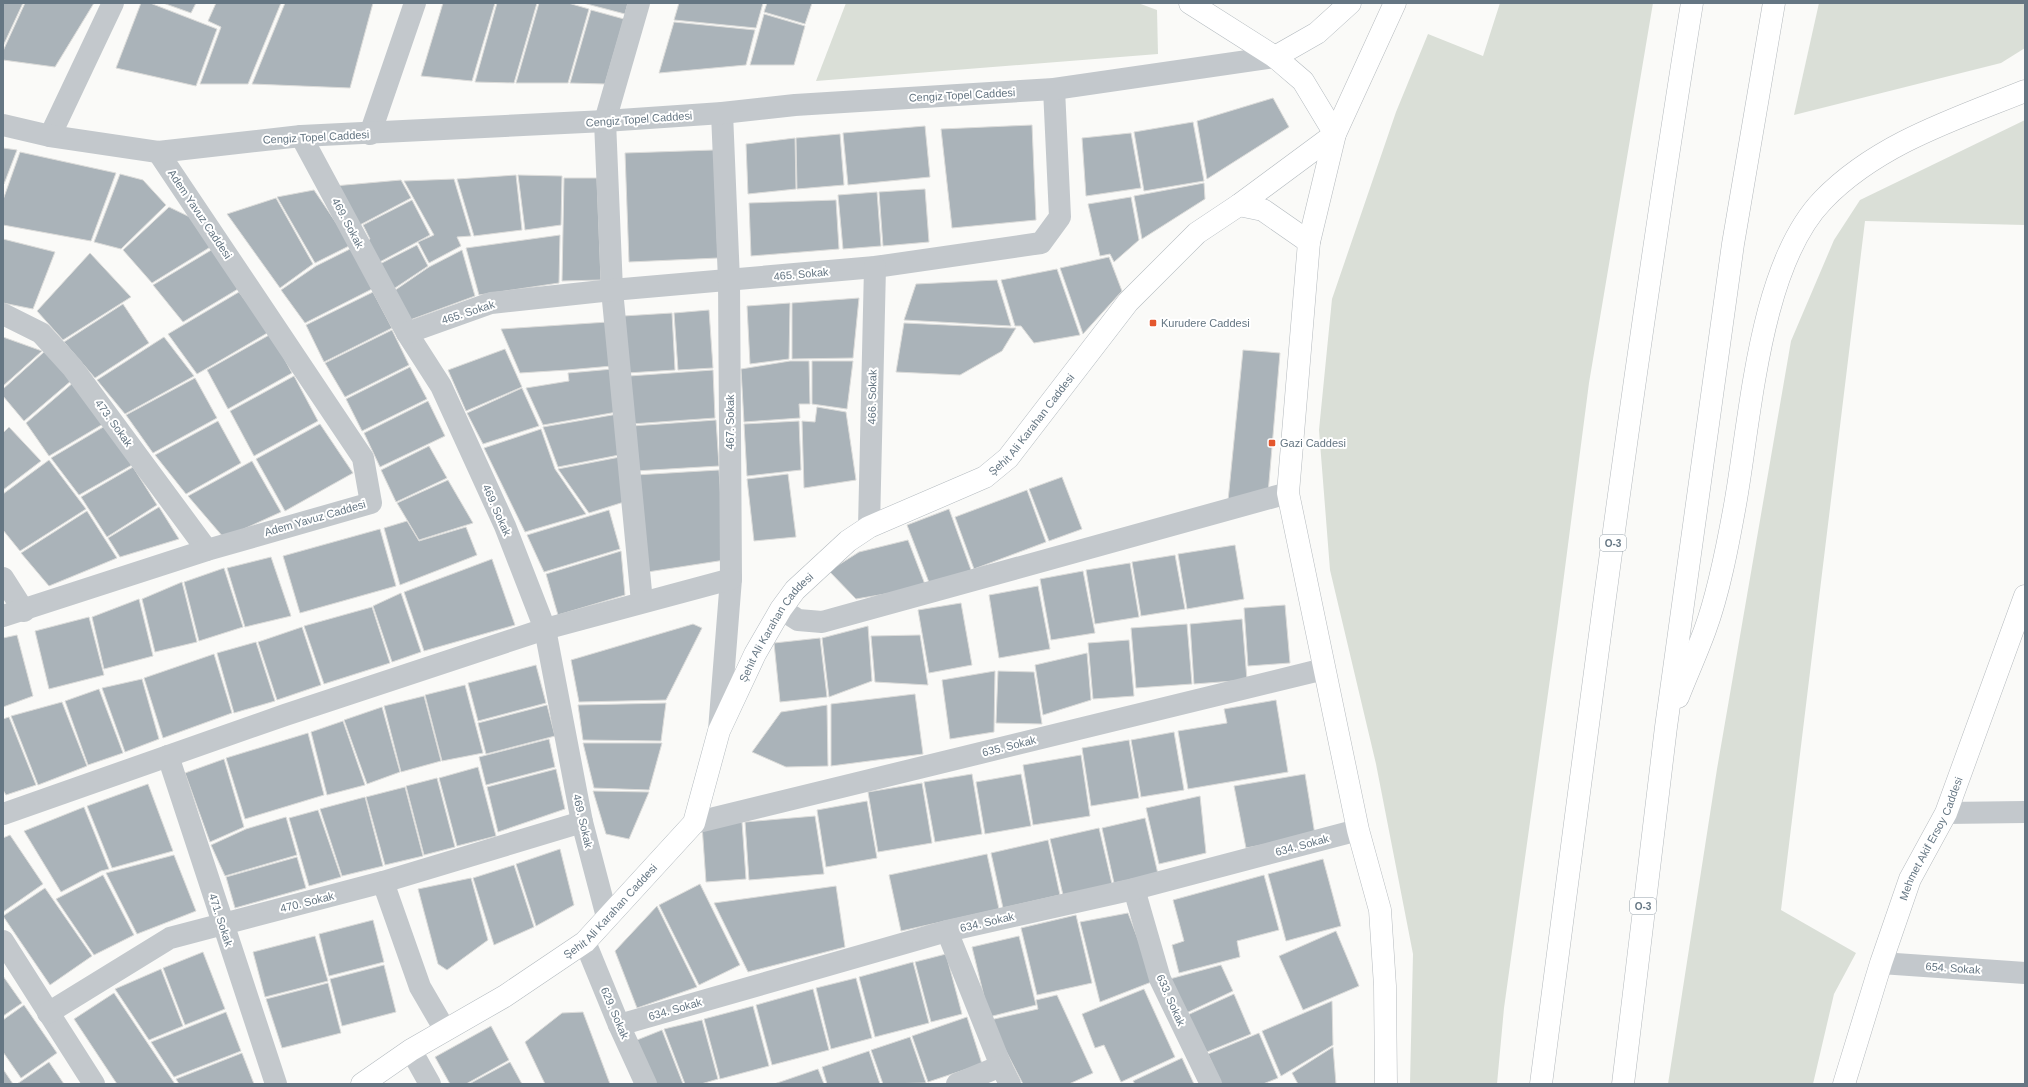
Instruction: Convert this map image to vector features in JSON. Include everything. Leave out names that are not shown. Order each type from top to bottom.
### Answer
[{"type":"main road","points":[[1190,3],[1276,57],[1303,81],[1335,134]]},
{"type":"main road","points":[[1276,57],[1317,33],[1350,3]]},
{"type":"main road","points":[[1386,1084],[1386,986],[1380,910],[1358,830],[1288,493],[1309,242],[1335,134],[1396,3]]},
{"type":"main road","name":"O-3","points":[[1541,1084],[1584,747],[1624,458],[1661,198],[1692,3]]},
{"type":"main road","name":"O-3","points":[[1623,1084],[1666,727],[1733,244],[1774,3]]},
{"type":"main road","points":[[1666,727],[1708,622],[1735,506],[1759,350],[1779,278],[1798,234],[1822,200],[1856,171],[1868,163],[1899,144],[2025,92]]},
{"type":"main road","name":"Şehit Ali Karahan Caddesi","points":[[362,1084],[411,1050],[505,996],[585,942],[694,823],[719,731],[755,654],[781,608],[795,590],[848,541],[869,527],[985,477],[1008,458],[1128,302],[1197,233],[1239,205],[1335,134]]},
{"type":"main road","points":[[1239,205],[1262,210],[1309,242]]},
{"type":"main road","name":"Mehmet Akif Ersoy Caddesi","points":[[1844,1084],[1881,963],[1910,879],[1946,813],[2025,596]]},
{"type":"street","points":[[50,136],[113,3]]},
{"type":"street","points":[[370,134],[414,3]]},
{"type":"street","points":[[639,3],[605,122],[612,290],[642,602]]},
{"type":"street","name":"Cengiz Topel Caddesi","points":[[3,125],[50,136],[158,152],[301,136],[605,122],[722,113],[795,105],[1054,89],[1276,57]]},
{"type":"street","name":"465. Sokak","points":[[407,333],[491,303],[612,290],[875,267],[1041,243],[1060,217],[1054,89]]},
{"type":"street","name":"467. Sokak","points":[[719,731],[730,579],[729,280],[722,113]]},
{"type":"street","name":"469. Sokak","points":[[301,136],[407,333],[441,386],[504,526],[545,629],[582,822],[607,917]]},
{"type":"street","name":"Adem Yavuz Caddesi","points":[[3,616],[24,611],[207,550],[371,503],[363,458],[158,152]]},
{"type":"street","name":"466. Sokak","points":[[869,527],[875,267]]},
{"type":"street","name":"473. Sokak","points":[[3,314],[41,333],[72,367],[207,550]]},
{"type":"street","points":[[781,608],[798,620],[822,622],[1288,493]]},
{"type":"street","points":[[3,578],[24,611]]},
{"type":"street","points":[[3,814],[293,712],[545,629],[730,579]]},
{"type":"street","name":"635. Sokak","points":[[694,823],[1324,669]]},
{"type":"street","name":"471. Sokak","points":[[168,756],[276,1084]]},
{"type":"street","points":[[1946,813],[2025,812]]},
{"type":"street","name":"470. Sokak","points":[[48,1013],[170,938],[222,923],[383,882],[582,822]]},
{"type":"street","name":"634. Sokak","points":[[619,1025],[947,931],[1134,889],[1358,830]]},
{"type":"street","points":[[383,882],[420,987],[445,1030]]},
{"type":"street","name":"633. Sokak","points":[[1134,889],[1160,980],[1211,1084]]},
{"type":"street","points":[[947,931],[1006,1075],[957,1084]]},
{"type":"street","points":[[3,941],[94,1084]]},
{"type":"street","name":"629. Sokak","points":[[585,942],[619,1025],[646,1084]]},
{"type":"street","name":"654. Sokak","points":[[1881,963],[2025,973]]},
{"type":"street","points":[[411,1050],[430,1084]]},
{"type":"shaded area","points":[[846,3],[1138,3],[1157,10],[1158,54],[816,81]]},
{"type":"shaded area","points":[[1500,3],[1653,3],[1589,383],[1558,622],[1504,1008],[1497,1084],[1410,1084],[1413,954],[1376,764],[1330,570],[1319,430],[1332,299],[1396,112],[1428,34],[1483,56]]},
{"type":"shaded area","points":[[1819,3],[2025,3],[2025,48],[2001,63],[1794,115]]},
{"type":"shaded area","points":[[2025,120],[2025,225],[1865,221],[1781,910],[1856,953],[1834,994],[1813,1084],[1668,1084],[1717,769],[1791,341],[1834,240],[1860,200]]},
{"type":"building","points":[[3,3],[23,3],[3,46]]},
{"type":"building","points":[[25,3],[94,3],[55,67],[3,60],[3,51]]},
{"type":"building","points":[[141,3],[150,3],[217,29],[196,86],[116,68]]},
{"type":"building","points":[[163,3],[196,3],[191,13]]},
{"type":"building","points":[[216,3],[281,3],[248,84],[200,84],[221,27],[208,21]]},
{"type":"building","points":[[285,3],[373,3],[350,88],[252,84]]},
{"type":"building","points":[[443,3],[495,3],[472,81],[421,76]]},
{"type":"building","points":[[497,3],[537,3],[514,83],[475,82]]},
{"type":"building","points":[[539,3],[568,3],[589,9],[568,83],[516,83]]},
{"type":"building","points":[[583,3],[628,3],[625,14]]},
{"type":"building","points":[[679,3],[763,3],[756,28],[674,20]]},
{"type":"building","points":[[767,3],[812,3],[805,24],[764,12]]},
{"type":"building","points":[[591,10],[624,19],[605,84],[570,83]]},
{"type":"building","points":[[764,14],[805,26],[794,65],[750,65]]},
{"type":"building","points":[[674,22],[755,30],[746,65],[659,73]]},
{"type":"building","points":[[1273,98],[1289,127],[1207,179],[1197,121]]},
{"type":"building","points":[[1193,122],[1204,181],[1144,191],[1134,132]]},
{"type":"building","points":[[1032,125],[1036,220],[952,228],[941,129]]},
{"type":"building","points":[[925,126],[930,177],[848,185],[843,133]]},
{"type":"building","points":[[1131,133],[1141,188],[1086,196],[1082,138]]},
{"type":"building","points":[[840,134],[844,185],[797,189],[796,138]]},
{"type":"building","points":[[795,138],[796,189],[748,194],[746,144]]},
{"type":"building","points":[[3,148],[17,150],[4,184],[3,183]]},
{"type":"building","points":[[714,150],[718,258],[629,262],[625,153]]},
{"type":"building","points":[[20,152],[116,173],[91,241],[3,225],[3,200]]},
{"type":"building","points":[[120,174],[143,180],[166,205],[121,249],[94,242]]},
{"type":"building","points":[[516,175],[522,230],[474,236],[457,179]]},
{"type":"building","points":[[518,175],[562,176],[561,225],[525,230]]},
{"type":"building","points":[[564,178],[597,178],[601,280],[562,281]]},
{"type":"building","points":[[454,179],[471,236],[457,237],[461,246],[429,263],[418,242],[434,235],[404,181]]},
{"type":"building","points":[[401,180],[411,198],[356,227],[334,186]]},
{"type":"building","points":[[1204,183],[1205,199],[1142,239],[1134,196]]},
{"type":"building","points":[[925,189],[929,242],[883,246],[879,192]]},
{"type":"building","points":[[314,190],[351,245],[315,263],[277,197]]},
{"type":"building","points":[[877,192],[881,246],[843,249],[838,195]]},
{"type":"building","points":[[1131,197],[1139,240],[1114,262],[1110,254],[1100,256],[1088,204]]},
{"type":"building","points":[[276,198],[313,264],[280,288],[227,214]]},
{"type":"building","points":[[412,200],[430,235],[376,264],[364,243],[370,239],[363,225]]},
{"type":"building","points":[[836,200],[839,249],[751,256],[749,203]]},
{"type":"building","points":[[169,207],[196,220],[212,246],[152,283],[123,250]]},
{"type":"building","points":[[560,235],[559,283],[479,295],[466,248]]},
{"type":"building","points":[[3,239],[55,252],[33,309],[3,303]]},
{"type":"building","points":[[417,245],[428,266],[389,292],[376,266]]},
{"type":"building","points":[[352,248],[372,289],[305,323],[281,290],[316,266]]},
{"type":"building","points":[[213,249],[238,289],[183,322],[153,285]]},
{"type":"building","points":[[462,250],[475,296],[410,320],[391,293],[429,267]]},
{"type":"building","points":[[90,253],[131,297],[63,340],[37,311]]},
{"type":"building","points":[[1109,257],[1122,291],[1083,334],[1060,268]]},
{"type":"building","points":[[1057,269],[1080,335],[1034,343],[1021,326],[1015,326],[1001,280]]},
{"type":"building","points":[[997,280],[1011,326],[904,320],[916,284]]},
{"type":"building","points":[[239,292],[269,332],[197,374],[168,334]]},
{"type":"building","points":[[373,292],[392,328],[324,362],[306,325]]},
{"type":"building","points":[[859,298],[853,358],[792,359],[792,303]]},
{"type":"building","points":[[790,303],[789,359],[750,364],[747,306]]},
{"type":"building","points":[[123,304],[149,343],[95,378],[64,342]]},
{"type":"building","points":[[709,310],[713,368],[678,370],[674,313]]},
{"type":"building","points":[[672,313],[675,370],[627,373],[623,316]]},
{"type":"building","points":[[608,322],[612,366],[567,370],[520,373],[501,329]]},
{"type":"building","points":[[904,323],[1016,328],[1002,351],[960,375],[896,372]]},
{"type":"building","points":[[392,330],[409,365],[345,397],[325,363]]},
{"type":"building","points":[[271,334],[292,373],[228,409],[207,370]]},
{"type":"building","points":[[3,337],[42,351],[3,386]]},
{"type":"building","points":[[164,337],[194,376],[125,414],[97,380]]},
{"type":"building","points":[[505,349],[522,387],[466,411],[448,370]]},
{"type":"building","points":[[1243,350],[1280,353],[1268,494],[1228,501]]},
{"type":"building","points":[[44,352],[72,380],[24,421],[3,396],[3,389]]},
{"type":"building","points":[[790,361],[809,361],[810,404],[799,404],[800,418],[744,422],[741,369]]},
{"type":"building","points":[[812,361],[853,361],[847,409],[812,404]]},
{"type":"building","points":[[410,367],[427,399],[362,431],[346,399]]},
{"type":"building","points":[[613,369],[617,412],[543,425],[526,388],[569,381],[568,373]]},
{"type":"building","points":[[713,370],[715,418],[631,424],[629,376]]},
{"type":"building","points":[[294,376],[318,421],[254,456],[230,411]]},
{"type":"building","points":[[195,378],[217,418],[153,453],[126,415]]},
{"type":"building","points":[[74,382],[103,424],[49,456],[26,423]]},
{"type":"building","points":[[522,388],[539,426],[483,444],[467,413]]},
{"type":"building","points":[[428,401],[445,436],[380,467],[364,433]]},
{"type":"building","points":[[817,407],[846,412],[856,480],[804,488],[802,421],[815,422]]},
{"type":"building","points":[[618,414],[619,455],[558,467],[543,427]]},
{"type":"building","points":[[716,420],[719,466],[635,471],[632,426]]},
{"type":"building","points":[[218,421],[241,463],[186,494],[155,455]]},
{"type":"building","points":[[799,421],[801,470],[747,476],[744,424]]},
{"type":"building","points":[[320,424],[353,473],[285,511],[256,459]]},
{"type":"building","points":[[105,426],[132,465],[79,495],[51,458]]},
{"type":"building","points":[[9,427],[41,461],[3,490],[3,433]]},
{"type":"building","points":[[541,429],[555,469],[586,514],[525,532],[484,448]]},
{"type":"building","points":[[429,446],[447,478],[396,502],[381,470]]},
{"type":"building","points":[[620,457],[624,502],[589,513],[558,469]]},
{"type":"building","points":[[49,460],[86,509],[20,551],[3,530],[3,494]]},
{"type":"building","points":[[252,461],[281,512],[224,538],[188,496]]},
{"type":"building","points":[[133,467],[157,505],[107,537],[81,497]]},
{"type":"building","points":[[719,470],[725,560],[641,573],[635,475]]},
{"type":"building","points":[[788,474],[796,537],[754,541],[747,479]]},
{"type":"building","points":[[1062,477],[1082,529],[1049,541],[1029,489]]},
{"type":"building","points":[[448,480],[473,523],[419,540],[397,503]]},
{"type":"building","points":[[1027,490],[1046,542],[974,569],[955,517]]},
{"type":"building","points":[[159,507],[179,539],[120,557],[108,538]]},
{"type":"building","points":[[949,509],[971,570],[930,585],[907,525]]},
{"type":"building","points":[[609,510],[620,549],[544,572],[527,535]]},
{"type":"building","points":[[87,511],[117,558],[49,586],[21,553]]},
{"type":"building","points":[[407,521],[419,541],[466,527],[477,555],[400,585],[384,528]]},
{"type":"building","points":[[380,529],[396,586],[300,613],[283,556]]},
{"type":"building","points":[[908,540],[926,587],[856,599],[829,571],[859,552]]},
{"type":"building","points":[[1235,545],[1244,599],[1187,609],[1178,554]]},
{"type":"building","points":[[621,551],[625,595],[558,615],[546,574]]},
{"type":"building","points":[[1175,555],[1185,609],[1141,616],[1132,562]]},
{"type":"building","points":[[271,557],[291,616],[245,627],[227,568]]},
{"type":"building","points":[[492,559],[515,625],[424,651],[404,592]]},
{"type":"building","points":[[1130,563],[1139,617],[1095,624],[1086,570]]},
{"type":"building","points":[[224,568],[243,627],[199,641],[184,582]]},
{"type":"building","points":[[1083,571],[1095,633],[1051,640],[1040,579]]},
{"type":"building","points":[[182,582],[197,642],[155,652],[142,599]]},
{"type":"building","points":[[1038,586],[1050,649],[999,658],[989,595]]},
{"type":"building","points":[[401,593],[421,652],[392,662],[373,606]]},
{"type":"building","points":[[139,599],[153,656],[104,669],[92,617]]},
{"type":"building","points":[[961,603],[972,665],[929,673],[918,610]]},
{"type":"building","points":[[1285,605],[1290,663],[1248,666],[1244,608]]},
{"type":"building","points":[[372,607],[390,663],[324,684],[304,626]]},
{"type":"building","points":[[89,617],[104,675],[49,689],[35,631]]},
{"type":"building","points":[[1242,619],[1247,680],[1194,684],[1190,624]]},
{"type":"building","points":[[693,624],[702,628],[666,700],[579,702],[571,660]]},
{"type":"building","points":[[1187,624],[1192,684],[1136,688],[1131,628]]},
{"type":"building","points":[[868,626],[872,681],[829,697],[822,638]]},
{"type":"building","points":[[302,627],[321,685],[277,700],[258,642]]},
{"type":"building","points":[[17,635],[33,696],[3,707],[3,638]]},
{"type":"building","points":[[920,635],[928,685],[875,682],[871,636]]},
{"type":"building","points":[[820,638],[827,697],[780,702],[774,643]]},
{"type":"building","points":[[1129,640],[1134,696],[1093,699],[1088,643]]},
{"type":"building","points":[[256,642],[275,701],[234,713],[217,653]]},
{"type":"building","points":[[1087,653],[1091,700],[1043,715],[1035,665]]},
{"type":"building","points":[[214,654],[232,713],[163,738],[144,678]]},
{"type":"building","points":[[536,665],[546,703],[478,721],[468,683]]},
{"type":"building","points":[[995,671],[994,732],[950,739],[942,680]]},
{"type":"building","points":[[998,671],[1034,672],[1042,724],[996,723]]},
{"type":"building","points":[[142,679],[159,739],[125,752],[102,688]]},
{"type":"building","points":[[465,685],[483,753],[442,761],[425,695]]},
{"type":"building","points":[[99,689],[123,753],[88,765],[65,701]]},
{"type":"building","points":[[915,694],[923,754],[831,766],[831,704]]},
{"type":"building","points":[[424,696],[441,761],[401,772],[384,706]]},
{"type":"building","points":[[1276,700],[1288,772],[1188,789],[1178,731],[1227,723],[1224,709]]},
{"type":"building","points":[[62,702],[87,766],[38,785],[11,716]]},
{"type":"building","points":[[666,703],[661,741],[583,740],[578,705]]},
{"type":"building","points":[[547,705],[555,736],[486,754],[478,723]]},
{"type":"building","points":[[827,705],[828,766],[786,767],[752,752],[781,712]]},
{"type":"building","points":[[382,707],[400,772],[367,784],[344,720]]},
{"type":"building","points":[[9,717],[36,785],[6,795],[3,790],[3,719]]},
{"type":"building","points":[[343,721],[365,785],[327,795],[311,732]]},
{"type":"building","points":[[1174,732],[1184,790],[1141,797],[1131,740]]},
{"type":"building","points":[[308,733],[324,795],[245,819],[226,758]]},
{"type":"building","points":[[549,739],[555,767],[486,785],[479,757]]},
{"type":"building","points":[[1129,740],[1139,798],[1091,806],[1082,748]]},
{"type":"building","points":[[583,743],[662,743],[649,790],[594,788]]},
{"type":"building","points":[[1081,755],[1090,816],[1033,825],[1023,765]]},
{"type":"building","points":[[224,759],[244,827],[210,842],[185,773]]},
{"type":"building","points":[[478,767],[496,836],[457,846],[439,778]]},
{"type":"building","points":[[556,769],[565,809],[498,832],[487,787]]},
{"type":"building","points":[[972,774],[982,834],[935,842],[924,782]]},
{"type":"building","points":[[1021,774],[1031,826],[985,834],[976,782]]},
{"type":"building","points":[[1305,774],[1315,835],[1246,848],[1234,786]]},
{"type":"building","points":[[437,778],[455,847],[424,855],[406,786]]},
{"type":"building","points":[[922,783],[932,843],[878,852],[868,792]]},
{"type":"building","points":[[148,784],[173,851],[112,868],[87,806]]},
{"type":"building","points":[[405,787],[423,856],[385,865],[366,797]]},
{"type":"building","points":[[593,791],[649,792],[629,839],[606,834]]},
{"type":"building","points":[[1200,796],[1206,853],[1159,864],[1146,808]]},
{"type":"building","points":[[365,797],[383,866],[342,876],[320,809]]},
{"type":"building","points":[[867,801],[877,858],[826,867],[817,810]]},
{"type":"building","points":[[84,807],[109,869],[101,871],[61,892],[24,831]]},
{"type":"building","points":[[318,810],[341,877],[309,886],[289,818]]},
{"type":"building","points":[[815,816],[824,874],[749,880],[745,822]]},
{"type":"building","points":[[286,817],[297,855],[225,876],[211,845],[246,829]]},
{"type":"building","points":[[1145,818],[1158,874],[1114,883],[1102,828]]},
{"type":"building","points":[[742,822],[746,879],[706,882],[702,825]]},
{"type":"building","points":[[1099,828],[1112,884],[1063,895],[1050,839]]},
{"type":"building","points":[[10,835],[43,884],[3,912],[3,838]]},
{"type":"building","points":[[1048,840],[1060,895],[1003,908],[991,853]]},
{"type":"building","points":[[560,849],[574,905],[536,926],[516,864]]},
{"type":"building","points":[[987,854],[999,909],[901,931],[889,875]]},
{"type":"building","points":[[174,855],[196,911],[137,934],[106,873]]},
{"type":"building","points":[[297,857],[306,888],[235,908],[226,877]]},
{"type":"building","points":[[1323,859],[1341,926],[1286,941],[1268,874]]},
{"type":"building","points":[[514,865],[534,927],[494,945],[473,878]]},
{"type":"building","points":[[103,875],[134,935],[94,955],[56,899]]},
{"type":"building","points":[[1264,875],[1279,930],[1237,941],[1240,957],[1179,973],[1172,945],[1184,941],[1173,900]]},
{"type":"building","points":[[471,878],[488,940],[447,970],[438,964],[418,889]]},
{"type":"building","points":[[700,884],[740,965],[699,985],[659,905]]},
{"type":"building","points":[[836,886],[845,947],[748,972],[714,903]]},
{"type":"building","points":[[45,888],[92,956],[50,985],[3,916]]},
{"type":"building","points":[[657,906],[697,987],[637,1008],[615,951]]},
{"type":"building","points":[[1128,913],[1154,981],[1100,1002],[1080,922]]},
{"type":"building","points":[[1076,915],[1092,983],[1037,995],[1021,928]]},
{"type":"building","points":[[373,920],[384,962],[329,976],[319,934]]},
{"type":"building","points":[[1336,931],[1359,986],[1303,1010],[1279,956]]},
{"type":"building","points":[[315,936],[328,981],[265,997],[253,952]]},
{"type":"building","points":[[1019,936],[1036,1005],[989,1017],[972,947]]},
{"type":"building","points":[[203,952],[225,1009],[185,1025],[163,968]]},
{"type":"building","points":[[946,954],[962,1014],[931,1022],[915,962]]},
{"type":"building","points":[[913,962],[929,1023],[875,1037],[859,977]]},
{"type":"building","points":[[384,965],[396,1012],[342,1026],[330,979]]},
{"type":"building","points":[[1221,965],[1233,991],[1182,1015],[1166,980]]},
{"type":"building","points":[[161,969],[183,1026],[149,1040],[115,989]]},
{"type":"building","points":[[3,976],[22,1003],[3,1016]]},
{"type":"building","points":[[856,978],[872,1038],[831,1049],[816,988]]},
{"type":"building","points":[[328,983],[341,1033],[282,1048],[266,999]]},
{"type":"building","points":[[813,989],[829,1050],[772,1065],[756,1005]]},
{"type":"building","points":[[1144,989],[1175,1057],[1121,1082],[1104,1045],[1095,1048],[1082,1014]]},
{"type":"building","points":[[114,993],[175,1084],[117,1084],[74,1019]]},
{"type":"building","points":[[1234,994],[1251,1034],[1207,1052],[1183,1017]]},
{"type":"building","points":[[1057,995],[1093,1073],[1069,1084],[1023,1084],[990,1020],[1038,1009],[1036,1000]]},
{"type":"building","points":[[1332,1001],[1333,1045],[1281,1076],[1262,1031]]},
{"type":"building","points":[[24,1005],[57,1053],[21,1078],[3,1052],[3,1020]]},
{"type":"building","points":[[753,1006],[769,1066],[720,1079],[704,1019]]},
{"type":"building","points":[[226,1012],[241,1051],[174,1077],[151,1042]]},
{"type":"building","points":[[583,1012],[610,1084],[545,1084],[525,1042],[562,1013]]},
{"type":"building","points":[[967,1017],[982,1064],[928,1082],[912,1036]]},
{"type":"building","points":[[702,1020],[718,1079],[701,1084],[685,1084],[664,1029]]},
{"type":"building","points":[[491,1026],[509,1060],[466,1084],[450,1084],[435,1057]]},
{"type":"building","points":[[662,1030],[683,1084],[654,1084],[637,1040]]},
{"type":"building","points":[[1259,1033],[1278,1078],[1263,1084],[1221,1084],[1208,1054]]},
{"type":"building","points":[[910,1037],[926,1083],[883,1084],[871,1050]]},
{"type":"building","points":[[1333,1047],[1336,1084],[1298,1084],[1292,1073]]},
{"type":"building","points":[[869,1051],[880,1084],[827,1084],[822,1067]]},
{"type":"building","points":[[242,1053],[254,1084],[179,1084],[176,1079]]},
{"type":"building","points":[[1182,1058],[1194,1084],[1135,1084],[1133,1081]]},
{"type":"building","points":[[49,1062],[64,1084],[17,1084]]},
{"type":"building","points":[[510,1062],[522,1084],[469,1084]]},
{"type":"building","points":[[3,1069],[13,1084],[3,1084]]},
{"type":"building","points":[[818,1069],[824,1084],[774,1084]]},
{"type":"place","name":"Kurudere Caddesi","points":[[1153,323]]},
{"type":"place","name":"Gazi Caddesi","points":[[1272,443]]}]
